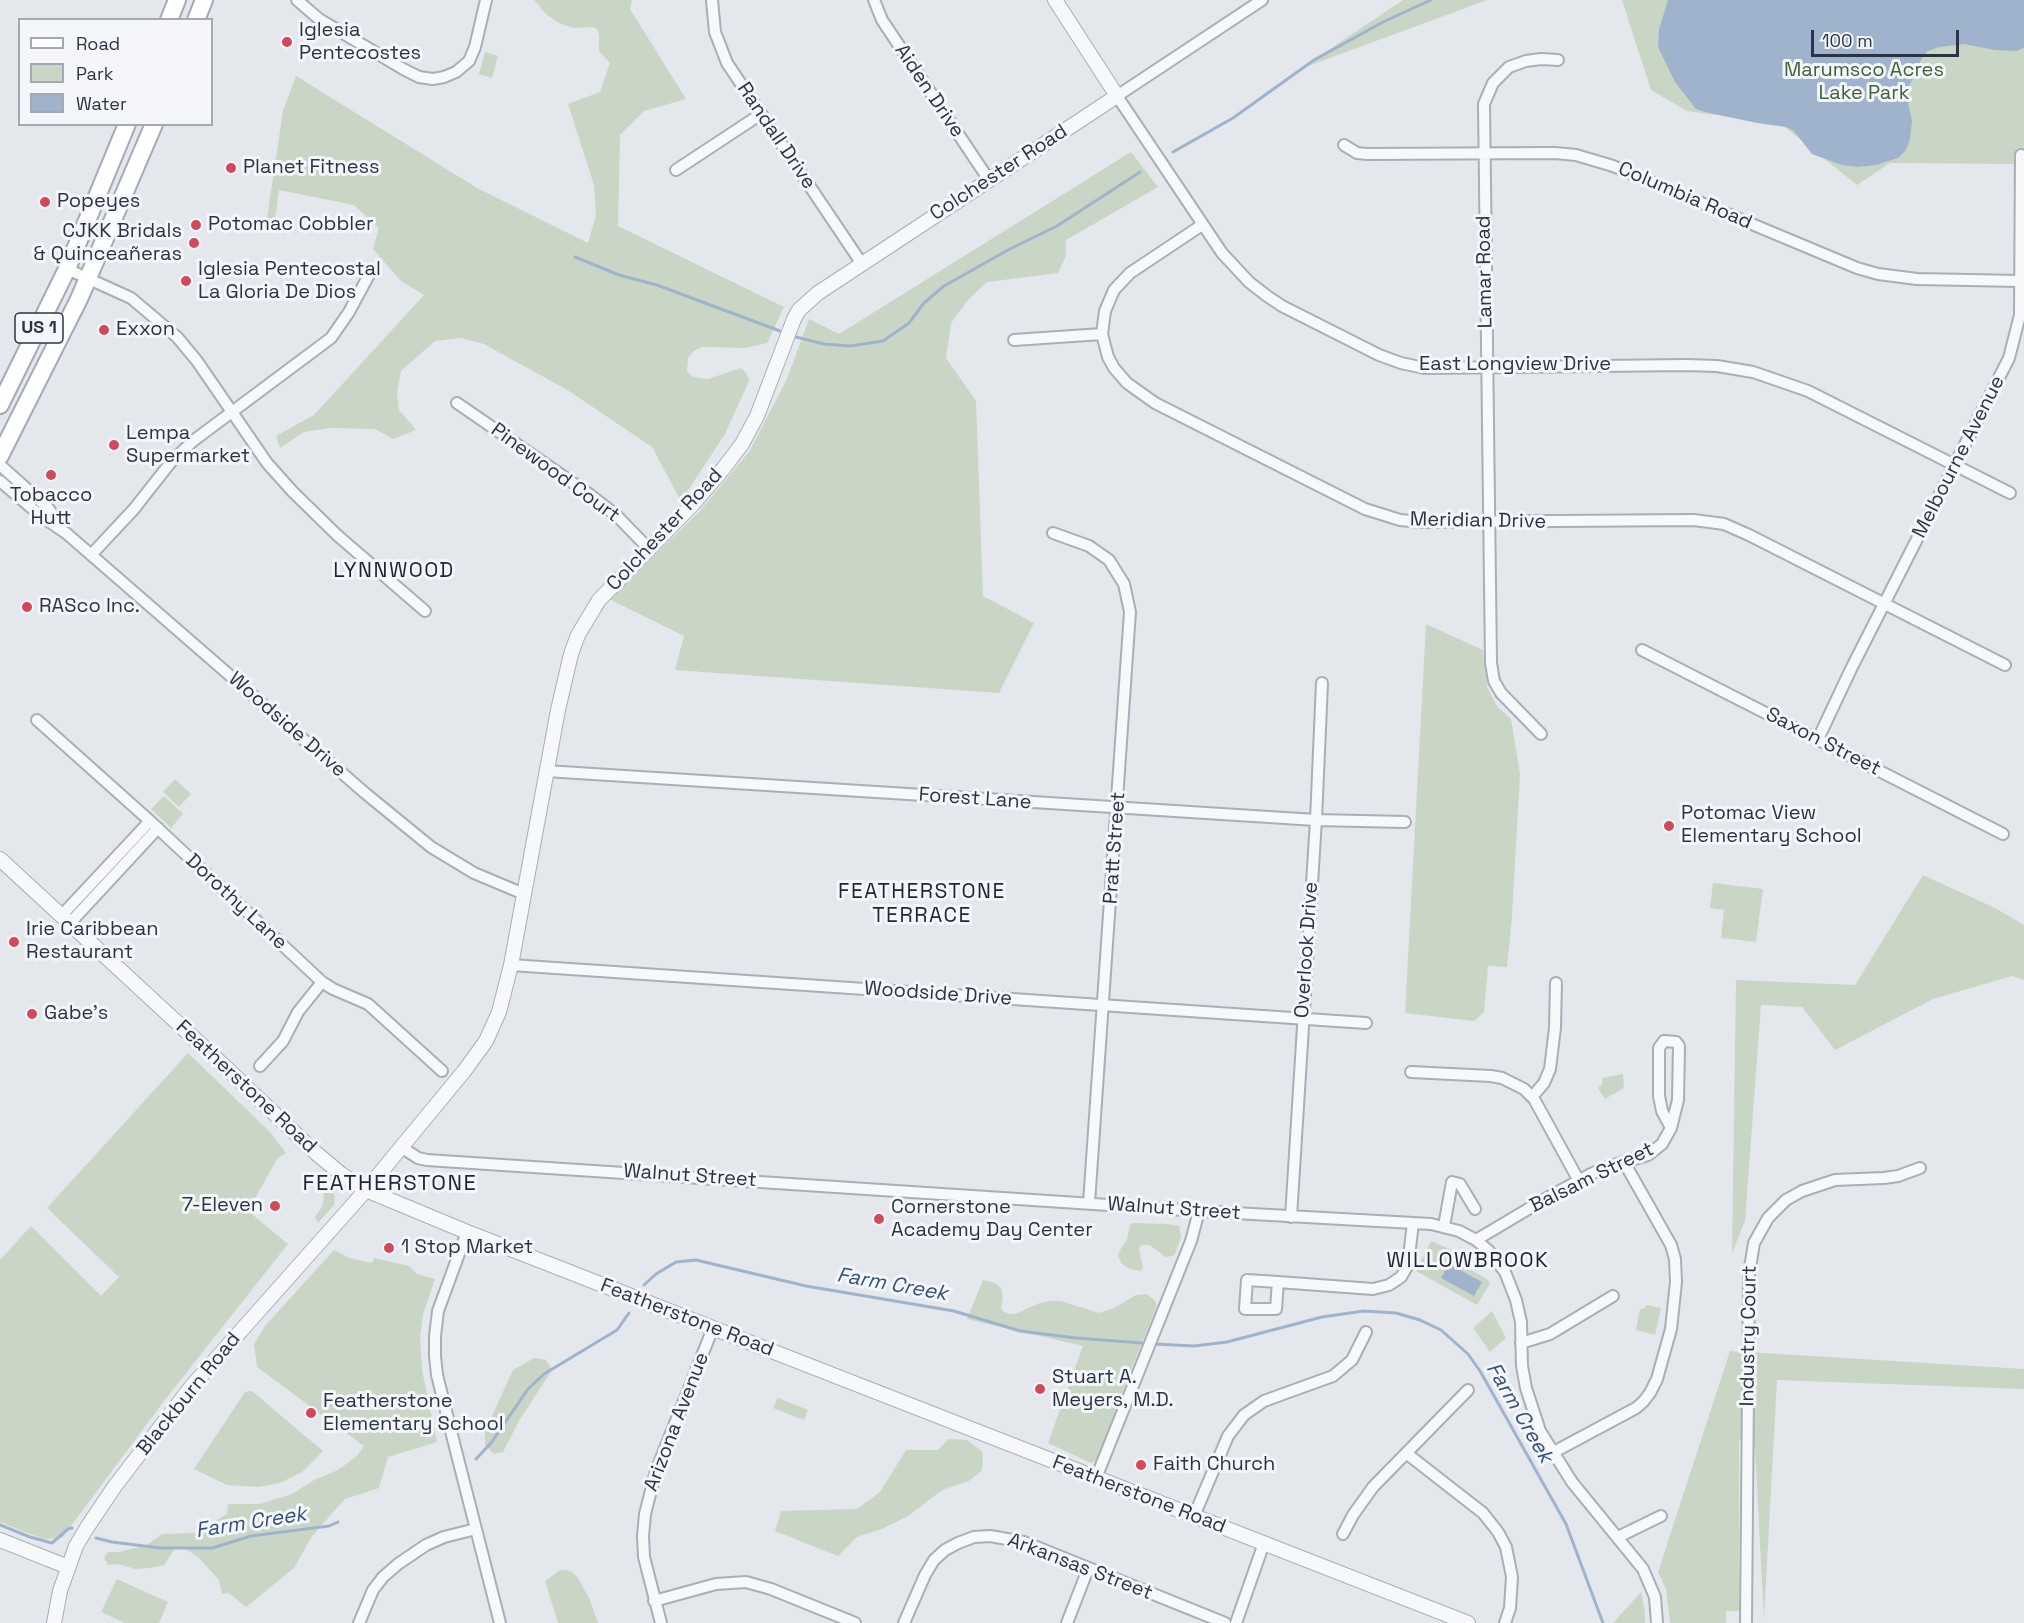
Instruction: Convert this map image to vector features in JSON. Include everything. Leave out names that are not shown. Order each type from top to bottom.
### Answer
[{"type":"main road","points":[[170,18],[177,0]]},
{"type":"main road","points":[[197,18],[204,0]]},
{"type":"main road","name":"US 1","points":[[0,405],[67,269],[126,126]]},
{"type":"main road","name":"US 1","points":[[0,456],[89,279],[153,126]]},
{"type":"street","points":[[297,0],[319,19],[405,70],[420,77],[433,79],[456,72],[469,61],[475,47],[486,0]]},
{"type":"street","name":"Randall Drive","points":[[712,0],[712,20],[727,63],[862,264]]},
{"type":"street","name":"Aiden Drive","points":[[874,0],[882,20],[989,180]]},
{"type":"street","name":"East Longview Drive","points":[[1055,0],[1222,254],[1250,282],[1282,306],[1379,355],[1401,363],[1432,368],[1686,365],[1717,366],[1753,372],[1808,391],[2010,494]]},
{"type":"street","name":"Colchester Road","points":[[366,1190],[465,1070],[486,1041],[499,1011],[511,965],[562,690],[578,635],[599,600],[616,580],[650,549],[693,504],[742,444],[757,416],[794,319],[800,310],[818,293],[1262,0]]},
{"type":"street","name":"Lamar Road","points":[[1541,734],[1501,693],[1492,674],[1484,104],[1493,83],[1500,74],[1515,64],[1541,59],[1558,60]]},
{"type":"street","points":[[676,170],[761,114]]},
{"type":"street","name":"Columbia Road","points":[[1344,145],[1357,153],[1367,154],[1554,153],[1593,159],[1857,268],[1878,274],[1917,279],[2020,281]]},
{"type":"street","name":"Melbourne Avenue","points":[[1818,739],[1884,603],[2009,358],[2020,315],[2021,155]]},
{"type":"street","name":"Meridian Drive","points":[[1202,225],[1130,273],[1122,280],[1108,302],[1102,333],[1104,346],[1114,368],[1140,394],[1155,403],[1365,509],[1412,522],[1694,520],[1724,524],[2005,665]]},
{"type":"street","points":[[67,269],[131,298],[177,337],[197,361],[267,464],[338,535],[425,611]]},
{"type":"street","points":[[91,555],[182,452],[202,433],[331,338],[349,312],[370,273]]},
{"type":"street","points":[[1014,340],[1102,333]]},
{"type":"street","name":"Pinewood Court","points":[[457,403],[589,494],[617,516],[650,549]]},
{"type":"street","name":"Woodside Drive","points":[[0,465],[48,508],[66,533]]},
{"type":"street","name":"Woodside Drive","points":[[0,481],[41,516],[66,533],[356,786],[431,847],[474,873],[524,894]]},
{"type":"street","name":"Pratt Street","points":[[1053,533],[1079,541],[1098,551],[1117,572],[1128,598],[1130,612],[1089,1203]]},
{"type":"street","name":"Saxon Street","points":[[1642,650],[2003,834]]},
{"type":"street","name":"Overlook Drive","points":[[1291,1217],[1316,820],[1322,683]]},
{"type":"street","name":"Dorothy Lane","points":[[37,720],[154,824],[322,982],[368,1004],[442,1071]]},
{"type":"street","name":"Forest Lane","points":[[546,771],[1316,820],[1404,822]]},
{"type":"street","points":[[66,919],[154,824]]},
{"type":"street","name":"Featherstone Road","points":[[0,859],[320,1156],[341,1174],[366,1190],[467,1232],[1468,1623]]},
{"type":"street","name":"Woodside Drive","points":[[511,965],[1366,1023]]},
{"type":"street","points":[[260,1066],[283,1041],[298,1011],[322,982]]},
{"type":"street","points":[[1532,1097],[1546,1081],[1550,1069],[1555,1028],[1556,982]]},
{"type":"street","name":"Balsam Street","points":[[1476,1240],[1604,1168],[1637,1160],[1657,1149],[1671,1128],[1677,1100],[1678,1046],[1672,1041],[1664,1041],[1661,1044],[1659,1057],[1659,1096],[1662,1110],[1671,1128]]},
{"type":"street","points":[[1411,1072],[1502,1078],[1524,1089],[1532,1097],[1579,1181]]},
{"type":"street","name":"Walnut Street","points":[[401,1147],[418,1158],[427,1160],[1413,1223],[1444,1226],[1459,1231],[1476,1240],[1497,1260],[1511,1283],[1521,1322],[1522,1366],[1532,1410],[1540,1431],[1552,1453],[1589,1504],[1643,1569],[1650,1582],[1656,1604],[1657,1623]]},
{"type":"street","points":[[1552,1453],[1636,1408],[1643,1402],[1658,1378],[1671,1329],[1676,1282],[1675,1259],[1665,1231],[1624,1162]]},
{"type":"street","name":"Industry Court","points":[[1746,1623],[1749,1274],[1754,1243],[1768,1218],[1786,1200],[1802,1191],[1835,1180],[1884,1178],[1898,1176],[1920,1168]]},
{"type":"street","points":[[1444,1226],[1452,1182],[1460,1184],[1475,1209]]},
{"type":"street","name":"Blackburn Road","points":[[54,1623],[60,1591],[76,1546],[101,1506],[191,1387],[366,1190]]},
{"type":"street","points":[[1096,1478],[1191,1241],[1199,1211]]},
{"type":"street","points":[[1278,1282],[1373,1289],[1389,1286],[1406,1270],[1411,1255],[1413,1223]]},
{"type":"street","points":[[467,1232],[438,1311],[435,1356],[437,1375],[500,1623]]},
{"type":"street","points":[[1521,1343],[1550,1334],[1613,1296]]},
{"type":"street","name":"Arizona Avenue","points":[[661,1623],[644,1557],[643,1536],[648,1496],[713,1328]]},
{"type":"street","points":[[1194,1516],[1228,1436],[1240,1419],[1264,1401],[1333,1376],[1352,1360],[1366,1332]]},
{"type":"street","points":[[1343,1534],[1368,1494],[1468,1390]]},
{"type":"street","points":[[1406,1454],[1483,1513],[1498,1532],[1506,1547],[1512,1577],[1512,1593],[1505,1623]]},
{"type":"street","points":[[1618,1537],[1661,1516]]},
{"type":"street","points":[[359,1623],[373,1590],[383,1577],[398,1564],[426,1545],[476,1529]]},
{"type":"street","name":"Arkansas Street","points":[[904,1623],[934,1560],[945,1550],[966,1539],[990,1536],[1009,1538],[1226,1623]]},
{"type":"street","points":[[0,1540],[68,1567]]},
{"type":"street","points":[[1236,1623],[1264,1543]]},
{"type":"street","points":[[1067,1623],[1089,1569]]},
{"type":"street","points":[[654,1600],[716,1584],[746,1582],[771,1589],[855,1623]]},
{"type":"green space","points":[[534,0],[632,0],[630,9],[686,99],[644,111],[620,135],[618,226],[784,307],[767,343],[745,348],[702,347],[688,358],[687,371],[693,377],[708,379],[741,368],[747,374],[749,381],[725,434],[681,501],[652,447],[569,391],[484,344],[460,338],[435,341],[401,371],[397,393],[399,410],[416,430],[393,439],[375,429],[330,428],[304,432],[280,448],[276,436],[314,415],[424,295],[401,281],[373,249],[379,228],[354,205],[279,190],[275,219],[267,218],[283,111],[296,76],[477,188],[588,243],[596,215],[594,185],[568,104],[600,92],[610,63],[599,51],[597,29],[593,27],[573,28],[559,23],[547,15]]},
{"type":"green space","points":[[1403,0],[1487,0],[1300,69]]},
{"type":"green space","name":"Marumsco Acres Lake Park","points":[[1622,0],[2024,0],[2024,164],[1890,163],[1857,185],[1781,124],[1687,111],[1651,90]]},
{"type":"green space","points":[[485,52],[498,56],[492,78],[479,74]]},
{"type":"green space","points":[[1131,152],[1158,187],[1066,240],[1066,256],[1058,273],[987,282],[968,300],[951,323],[946,358],[976,401],[983,596],[1034,623],[999,693],[675,670],[684,636],[609,599],[699,512],[749,452],[787,379],[809,319],[839,334]]},
{"type":"green space","points":[[1426,624],[1483,650],[1487,687],[1497,706],[1511,719],[1520,774],[1507,967],[1488,966],[1484,1012],[1474,1021],[1405,1013]]},
{"type":"green space","points":[[175,779],[191,794],[179,807],[163,792]]},
{"type":"green space","points":[[164,796],[183,814],[171,828],[151,809]]},
{"type":"green space","points":[[1923,875],[1997,909],[2024,925],[2024,980],[2012,976],[1933,999],[1835,1050],[1802,1007],[1761,1005],[1745,1221],[1732,1253],[1736,980],[1855,985]]},
{"type":"green space","points":[[1713,883],[1763,889],[1756,942],[1721,938],[1724,910],[1710,908]]},
{"type":"green space","points":[[188,1053],[270,1132],[286,1153],[277,1159],[248,1211],[288,1244],[164,1401],[62,1538],[43,1539],[0,1522],[0,1260],[31,1226],[101,1296],[119,1277],[47,1208]]},
{"type":"green space","points":[[1623,1074],[1624,1088],[1605,1099],[1598,1088],[1602,1084],[1602,1078]]},
{"type":"green space","points":[[310,1174],[330,1189],[335,1196],[334,1205],[318,1223],[315,1217],[323,1205],[324,1193],[310,1180]]},
{"type":"green space","points":[[1133,1223],[1179,1226],[1181,1237],[1175,1254],[1165,1257],[1150,1245],[1143,1245],[1139,1250],[1143,1267],[1141,1271],[1130,1269],[1122,1264],[1118,1256],[1119,1252],[1127,1239],[1130,1225]]},
{"type":"green space","points":[[1431,1241],[1459,1253],[1455,1261],[1490,1283],[1477,1305],[1416,1271]]},
{"type":"green space","points":[[334,1250],[349,1258],[372,1263],[374,1258],[409,1266],[417,1274],[435,1279],[423,1314],[420,1337],[422,1370],[437,1442],[388,1457],[379,1488],[345,1499],[312,1536],[294,1568],[246,1607],[229,1593],[222,1594],[219,1580],[199,1558],[189,1551],[176,1547],[164,1565],[135,1569],[119,1564],[108,1565],[104,1558],[108,1552],[119,1552],[147,1545],[162,1534],[196,1533],[227,1514],[228,1504],[260,1504],[292,1494],[314,1480],[338,1470],[357,1456],[364,1446],[257,1367],[254,1344],[265,1326]]},
{"type":"green space","points":[[983,1280],[995,1283],[1001,1288],[1003,1299],[1001,1307],[1009,1314],[1015,1314],[1050,1301],[1061,1301],[1099,1313],[1114,1308],[1136,1295],[1147,1294],[1155,1301],[1157,1306],[1096,1460],[1091,1463],[1048,1443],[1083,1346],[967,1319]]},
{"type":"green space","points":[[1646,1305],[1661,1308],[1655,1335],[1636,1330],[1640,1309],[1645,1308]]},
{"type":"green space","points":[[1492,1311],[1506,1338],[1490,1352],[1473,1328]]},
{"type":"green space","points":[[1730,1351],[2024,1369],[2024,1389],[1777,1380],[1764,1619],[1755,1448],[1739,1439],[1739,1611],[1726,1611],[1726,1623],[1670,1623],[1666,1589],[1658,1572]]},
{"type":"green space","points":[[534,1358],[546,1360],[552,1370],[519,1421],[503,1452],[494,1454],[485,1445],[485,1431],[513,1370]]},
{"type":"green space","points":[[252,1391],[323,1451],[302,1472],[280,1483],[258,1487],[227,1485],[194,1469],[245,1392]]},
{"type":"green space","points":[[778,1398],[808,1410],[804,1420],[773,1408]]},
{"type":"green space","points":[[948,1439],[967,1440],[983,1452],[982,1470],[969,1481],[942,1490],[908,1516],[882,1529],[857,1537],[838,1556],[775,1531],[781,1511],[857,1509],[880,1492],[906,1450],[938,1450]]},
{"type":"green space","points":[[560,1570],[571,1571],[578,1578],[590,1600],[598,1623],[558,1623],[545,1581]]},
{"type":"green space","points":[[117,1579],[168,1602],[159,1623],[125,1623],[101,1612]]},
{"type":"green space","points":[[1641,1592],[1645,1623],[1613,1623]]},
{"type":"water","name":"Marumsco Acres Lake Park","points":[[1668,0],[2024,0],[2024,48],[2016,51],[1995,50],[1964,44],[1939,47],[1928,51],[1923,56],[1906,93],[1912,121],[1906,150],[1898,158],[1876,165],[1858,167],[1842,165],[1812,154],[1794,131],[1786,127],[1696,109],[1675,82],[1658,47],[1659,29]]},
{"type":"water","points":[[1449,1264],[1482,1282],[1474,1296],[1441,1278]]},
{"type":"waterway","points":[[1173,152],[1233,118],[1314,60],[1383,22],[1431,0]]},
{"type":"waterway","points":[[796,337],[824,344],[850,346],[883,341],[909,323],[924,303],[944,286],[1057,226],[1140,172]]},
{"type":"waterway","points":[[575,257],[619,275],[657,285],[780,331]]},
{"type":"waterway","name":"Farm Creek","points":[[644,1285],[656,1274],[676,1262],[696,1260],[806,1286],[954,1311],[1020,1331],[1142,1343]]},
{"type":"waterway","name":"Farm Creek","points":[[1155,1344],[1194,1346],[1227,1342],[1322,1317],[1364,1311],[1396,1313],[1420,1320],[1441,1330],[1468,1354],[1480,1371],[1566,1524],[1603,1623]]},
{"type":"waterway","name":"Farm Creek","points":[[476,1459],[491,1443],[528,1389],[544,1374],[617,1330],[629,1313]]},
{"type":"waterway","name":"Farm Creek","points":[[96,1538],[160,1548],[212,1548],[251,1536],[329,1526],[338,1522]]},
{"type":"waterway","name":"Farm Creek","points":[[0,1525],[52,1543],[72,1528]]},
{"type":"place","name":"Iglesia Pentecostes","points":[[287,42]]},
{"type":"place","name":"Planet Fitness","points":[[231,168]]},
{"type":"place","name":"Popeyes","points":[[45,202]]},
{"type":"place","name":"Potomac Cobbler","points":[[196,225]]},
{"type":"place","name":"CJKK Bridals & Quinceañeras","points":[[194,243]]},
{"type":"place","name":"Iglesia Pentecostal La Gloria De Dios","points":[[186,281]]},
{"type":"place","name":"Exxon","points":[[104,330]]},
{"type":"place","name":"Lempa Supermarket","points":[[114,445]]},
{"type":"place","name":"Tobacco Hutt","points":[[51,475]]},
{"type":"place","name":"RASco Inc.","points":[[27,607]]},
{"type":"place","name":"Potomac View Elementary School","points":[[1669,826]]},
{"type":"place","name":"Irie Caribbean Restaurant","points":[[14,942]]},
{"type":"place","name":"Gabe's","points":[[32,1014]]},
{"type":"place","name":"7-Eleven","points":[[275,1206]]},
{"type":"place","name":"Cornerstone Academy Day Center","points":[[879,1219]]},
{"type":"place","name":"1 Stop Market","points":[[389,1248]]},
{"type":"place","name":"Stuart A. Meyers, M.D.","points":[[1040,1389]]},
{"type":"place","name":"Featherstone Elementary School","points":[[311,1413]]},
{"type":"place","name":"Faith Church","points":[[1141,1465]]},
{"type":"district","name":"LYNNWOOD","points":[[394,571]]},
{"type":"district","name":"FEATHERSTONE TERRACE","points":[[922,904]]},
{"type":"district","name":"FEATHERSTONE","points":[[390,1184]]},
{"type":"district","name":"WILLOWBROOK","points":[[1468,1261]]}]
